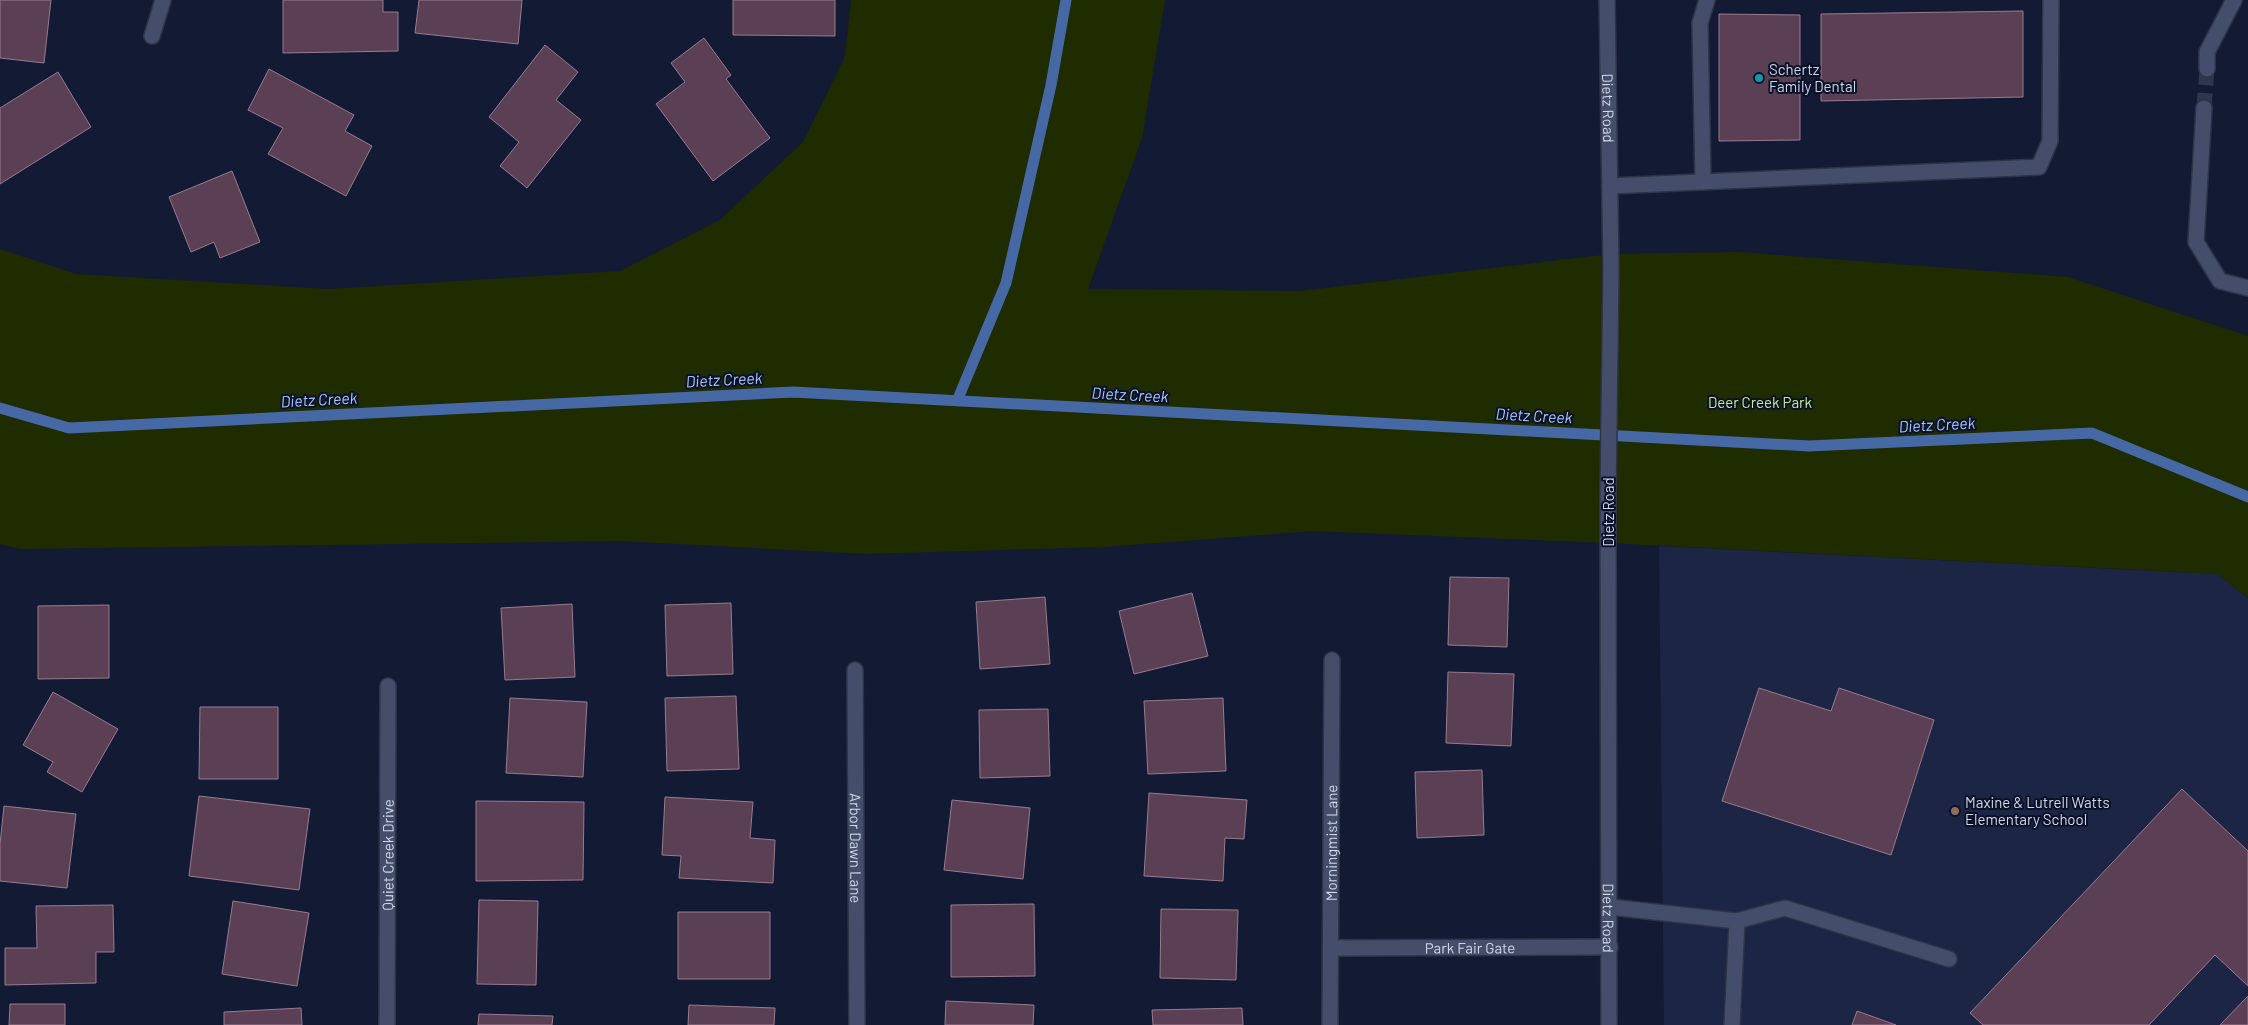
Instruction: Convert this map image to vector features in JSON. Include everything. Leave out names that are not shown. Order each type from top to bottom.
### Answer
[{"type":"street","points":[[152,36],[164,0]]},
{"type":"street","name":"Dietz Road","points":[[1608,0],[1611,269],[1608,497],[1610,1025]]},
{"type":"street","points":[[1703,182],[1700,23],[1707,0]]},
{"type":"street","points":[[1610,186],[2039,167],[2050,141],[2051,0]]},
{"type":"street","points":[[2207,69],[2207,52],[2234,0]]},
{"type":"street","points":[[2204,108],[2196,242],[2220,281],[2248,288]]},
{"type":"street","name":"Morningmist Lane","points":[[1330,1025],[1332,660]]},
{"type":"street","name":"Arbor Dawn Lane","points":[[855,670],[857,1025]]},
{"type":"street","name":"Quiet Creek Drive","points":[[387,1025],[388,686]]},
{"type":"street","points":[[1610,907],[1737,921],[1785,908],[1949,958]]},
{"type":"street","points":[[1732,1025],[1737,921]]},
{"type":"street","name":"Park Fair Gate","points":[[1331,948],[1610,947]]},
{"type":"shaded area","name":"Maxine & Lutrell Watts Elementary School","points":[[1659,546],[2218,574],[2248,598],[2248,1025],[1664,1025]]},
{"type":"green space","name":"Deer Creek Park","points":[[851,0],[1165,0],[1142,138],[1088,289],[1300,291],[1611,254],[1738,252],[2068,277],[2248,336],[2248,598],[2218,574],[1608,543],[1313,531],[1104,547],[866,554],[620,541],[20,549],[0,544],[0,249],[76,274],[328,289],[620,271],[720,220],[803,142],[845,57]]},
{"type":"building","points":[[0,0],[51,0],[44,63],[0,58]]},
{"type":"building","points":[[283,0],[383,0],[383,12],[398,12],[398,51],[283,53]]},
{"type":"building","points":[[419,0],[522,0],[518,44],[415,33]]},
{"type":"building","points":[[733,0],[835,0],[835,36],[733,35]]},
{"type":"building","points":[[2023,11],[2023,97],[1821,101],[1821,14]]},
{"type":"building","name":"Schertz Family Dental","points":[[1719,14],[1800,15],[1800,140],[1719,141]]},
{"type":"building","points":[[704,38],[731,75],[726,79],[770,138],[713,181],[656,104],[685,82],[671,63]]},
{"type":"building","points":[[545,45],[578,72],[556,100],[581,120],[527,188],[500,166],[519,142],[489,117]]},
{"type":"building","points":[[269,69],[354,115],[345,131],[372,146],[346,196],[268,154],[283,128],[248,110]]},
{"type":"building","points":[[58,72],[91,127],[0,184],[0,108]]},
{"type":"building","points":[[232,171],[260,242],[220,258],[214,242],[191,252],[169,197]]},
{"type":"building","points":[[1450,577],[1509,578],[1507,647],[1448,645]]},
{"type":"building","points":[[1192,593],[1208,656],[1134,674],[1119,611]]},
{"type":"building","points":[[1045,597],[1050,664],[980,669],[976,602]]},
{"type":"building","points":[[731,603],[733,674],[667,676],[665,605]]},
{"type":"building","points":[[572,604],[575,677],[505,680],[501,608]]},
{"type":"building","points":[[109,605],[109,678],[38,679],[38,606]]},
{"type":"building","points":[[1448,672],[1514,674],[1511,746],[1446,743]]},
{"type":"building","points":[[1759,688],[1831,711],[1839,688],[1934,720],[1891,855],[1722,801]]},
{"type":"building","points":[[53,692],[118,729],[82,792],[47,772],[53,762],[23,745]]},
{"type":"building","points":[[736,696],[739,769],[667,771],[665,698]]},
{"type":"building","points":[[510,698],[587,702],[583,777],[506,773]]},
{"type":"building","points":[[1223,698],[1226,771],[1148,774],[1144,701]]},
{"type":"building","points":[[200,707],[278,707],[278,779],[199,779]]},
{"type":"building","points":[[1048,709],[1050,776],[980,778],[979,710]]},
{"type":"building","points":[[1482,770],[1484,835],[1417,838],[1415,772]]},
{"type":"building","points":[[2182,789],[2248,851],[2248,986],[2215,955],[2149,1025],[1983,1025],[1970,1013]]},
{"type":"building","points":[[1149,793],[1247,800],[1244,839],[1225,838],[1223,881],[1144,876]]},
{"type":"building","points":[[199,796],[310,809],[299,890],[189,876]]},
{"type":"building","points":[[665,797],[753,802],[750,838],[775,840],[773,883],[679,878],[681,856],[662,855]]},
{"type":"building","points":[[952,800],[1030,808],[1023,879],[944,870]]},
{"type":"building","points":[[476,801],[584,802],[583,880],[476,881]]},
{"type":"building","points":[[4,806],[76,814],[67,888],[0,881],[0,844]]},
{"type":"building","points":[[479,900],[538,901],[536,985],[477,984]]},
{"type":"building","points":[[233,901],[309,913],[297,986],[222,974]]},
{"type":"building","points":[[1034,904],[1035,976],[951,977],[951,905]]},
{"type":"building","points":[[113,905],[114,952],[96,952],[96,983],[5,985],[5,948],[37,948],[36,906]]},
{"type":"building","points":[[1161,909],[1238,910],[1236,980],[1160,978]]},
{"type":"building","points":[[678,912],[770,912],[770,979],[678,979]]},
{"type":"building","points":[[2248,996],[2248,1025],[2220,1025]]},
{"type":"building","points":[[946,1001],[1034,1005],[1033,1025],[945,1025]]},
{"type":"building","points":[[10,1004],[65,1004],[65,1025],[9,1025]]},
{"type":"building","points":[[689,1005],[775,1008],[774,1025],[688,1025]]},
{"type":"building","points":[[301,1008],[302,1025],[224,1025],[224,1012]]},
{"type":"building","points":[[1242,1008],[1243,1025],[1153,1025],[1152,1010]]},
{"type":"building","points":[[1857,1011],[1896,1025],[1852,1025]]},
{"type":"building","points":[[479,1014],[553,1016],[552,1025],[478,1025]]},
{"type":"waterway","points":[[957,401],[1006,283],[1051,85],[1066,0]]},
{"type":"waterway","name":"Dietz Creek","points":[[0,408],[69,428],[793,392],[1809,446],[2092,433],[2248,497]]},
{"type":"tunnel","points":[[2204,108],[2207,69]]},
{"type":"place","name":"Schertz Family Dental","points":[[1759,78]]},
{"type":"place","name":"Maxine & Lutrell Watts Elementary School","points":[[1955,811]]}]
